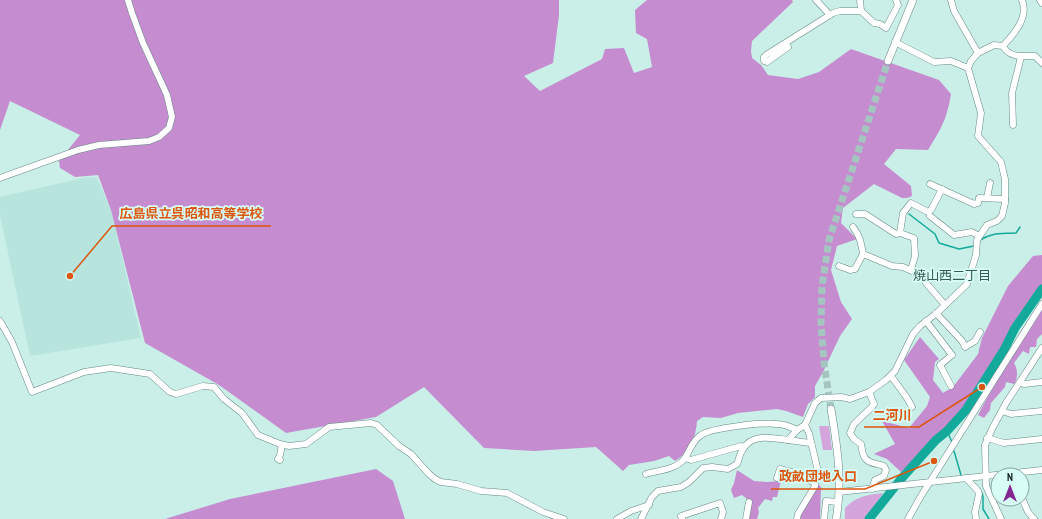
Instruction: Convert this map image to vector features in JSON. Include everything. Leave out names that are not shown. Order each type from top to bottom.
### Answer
[{"type":"main road","points":[[888,61],[913,0]]},
{"type":"main road","points":[[831,409],[837,445],[839,492],[836,519]]},
{"type":"street","points":[[0,178],[78,150],[99,145],[149,141],[159,136],[169,128],[172,117],[167,95],[143,43],[128,0]]},
{"type":"street","points":[[816,0],[830,16]]},
{"type":"street","points":[[860,0],[861,11],[874,23],[880,24],[886,28],[897,2],[909,10]]},
{"type":"street","points":[[951,0],[954,12],[978,53]]},
{"type":"street","points":[[1003,46],[1019,25],[1025,11],[1022,0]]},
{"type":"street","points":[[788,47],[767,62],[764,61],[764,57],[766,55],[830,16],[840,11],[861,11]]},
{"type":"street","points":[[896,42],[934,62],[951,61],[968,68]]},
{"type":"street","points":[[788,440],[797,430],[805,425],[815,403],[821,398],[841,397],[850,399],[869,392],[891,376],[897,368],[913,334],[967,284],[976,255],[977,240],[987,225],[997,221],[1002,216],[1005,199],[1005,179],[1001,162],[978,136],[981,112],[968,68],[971,61],[978,53],[994,45],[1003,46]]},
{"type":"street","points":[[1003,46],[1005,51],[1009,54],[1035,56],[1042,63]]},
{"type":"street","points":[[1013,125],[1012,93],[1021,56]]},
{"type":"street","points":[[986,198],[990,183]]},
{"type":"street","points":[[930,184],[974,204],[978,203],[980,190]]},
{"type":"street","points":[[900,233],[903,213],[911,203],[928,212],[931,210],[942,189]]},
{"type":"street","points":[[979,198],[1005,199]]},
{"type":"street","points":[[856,214],[865,214],[896,234],[900,233],[914,238],[915,256],[911,270]]},
{"type":"street","points":[[930,216],[954,235],[972,232],[979,236]]},
{"type":"street","points":[[839,266],[850,270],[855,270],[864,254],[861,239],[853,227]]},
{"type":"street","points":[[864,254],[892,266],[903,267],[923,276],[926,283],[945,305]]},
{"type":"street","points":[[908,519],[930,481],[1042,304]]},
{"type":"street","points":[[936,313],[965,347],[974,341],[980,332]]},
{"type":"street","points":[[0,321],[12,342],[32,392],[84,372],[111,368],[150,374],[170,392],[176,394],[204,386],[214,386],[224,399],[242,413],[258,435],[282,445],[289,446],[306,444],[329,427],[371,423],[377,425],[399,446],[411,454],[428,473],[441,482],[457,484],[481,491],[506,493],[543,512],[564,519]]},
{"type":"street","points":[[926,321],[952,355],[940,365],[951,386]]},
{"type":"street","points":[[1001,519],[986,486],[985,446],[987,438],[1002,411],[1042,348]]},
{"type":"street","points":[[891,376],[912,407]]},
{"type":"street","points":[[1020,382],[1024,384],[1042,382]]},
{"type":"street","points":[[869,392],[874,404],[854,424],[850,433],[854,439],[861,444],[863,455],[866,459],[872,464],[884,466],[886,470],[884,476],[875,480],[872,489]]},
{"type":"street","points":[[1002,411],[1012,414],[1042,411]]},
{"type":"street","points":[[646,474],[674,467],[685,458],[695,440],[701,434],[720,429],[761,423],[778,424],[797,430]]},
{"type":"street","points":[[796,519],[815,486],[818,474],[805,425]]},
{"type":"street","points":[[641,519],[652,497],[658,491],[685,485],[703,468],[728,469],[737,464],[744,447],[752,441],[762,437],[810,443]]},
{"type":"street","points":[[987,438],[1004,443],[1042,439]]},
{"type":"street","points":[[280,460],[278,459],[282,445]]},
{"type":"street","points":[[685,458],[691,460],[741,446],[744,447]]},
{"type":"street","points":[[777,478],[780,469],[795,473],[815,482]]},
{"type":"street","points":[[1030,472],[1042,470]]},
{"type":"street","points":[[839,492],[990,476]]},
{"type":"street","points":[[964,478],[978,491],[979,494],[975,512],[976,519]]},
{"type":"street","points":[[824,519],[826,501],[838,502]]},
{"type":"street","points":[[746,519],[749,502]]},
{"type":"street","points":[[682,519],[681,516],[720,503],[723,512],[721,519]]},
{"type":"street","points":[[617,519],[631,511],[649,505]]},
{"type":"street","points":[[1026,507],[1034,519]]},
{"type":"street","points":[[543,512],[548,519]]},
{"type":"shaded area","points":[[0,0],[559,0],[559,15],[553,63],[524,76],[540,91],[602,59],[605,49],[624,48],[634,73],[652,67],[647,39],[636,33],[635,10],[647,0],[792,0],[793,2],[752,41],[752,58],[761,65],[768,75],[798,79],[819,72],[851,49],[939,80],[951,94],[948,110],[943,124],[928,150],[896,149],[884,164],[911,186],[912,196],[902,198],[874,184],[843,208],[841,223],[857,239],[837,246],[831,270],[841,302],[852,319],[840,336],[815,386],[815,397],[808,404],[803,417],[777,409],[738,413],[721,418],[703,417],[697,421],[695,433],[688,449],[675,461],[669,456],[654,461],[629,465],[623,471],[596,447],[534,451],[484,448],[424,387],[376,417],[286,433],[219,385],[145,343],[111,210],[98,175],[75,177],[60,168],[59,161],[80,135],[10,101],[0,130]]},
{"type":"shaded area","points":[[87,177],[97,178],[111,210],[141,338],[30,356],[0,215],[0,197]]},
{"type":"shaded area","points":[[1042,255],[1042,286],[1015,322],[996,358],[964,411],[901,472],[887,459],[874,454],[895,444],[882,421],[909,428],[927,406],[930,397],[904,360],[920,337],[939,359],[935,362],[933,380],[943,393],[953,387],[978,354],[982,338],[1008,286],[1033,256]]},
{"type":"shaded area","points":[[1042,310],[1042,334],[1037,339],[1036,347],[1030,347],[1029,354],[1023,351],[1014,363],[1017,371],[1017,377],[1014,384],[1006,382],[1005,387],[991,403],[990,410],[984,418],[978,415],[985,401]]},
{"type":"shaded area","points":[[819,426],[829,426],[832,450],[823,450]]},
{"type":"shaded area","points":[[376,469],[393,481],[405,519],[165,519],[230,499]]},
{"type":"shaded area","points":[[737,470],[754,481],[781,481],[777,497],[773,497],[772,501],[765,499],[758,508],[759,512],[757,519],[749,519],[752,503],[742,495],[734,498],[731,490]]},
{"type":"shaded area","points":[[819,485],[821,487],[820,519],[799,519],[798,518],[814,490]]},
{"type":"shaded area","points":[[883,493],[866,519],[845,519],[845,508],[849,504],[867,495]]},
{"type":"waterway","points":[[909,214],[935,234],[939,243],[959,249],[974,246]]},
{"type":"waterway","points":[[980,240],[993,235],[1016,233],[1020,227]]},
{"type":"waterway","points":[[869,519],[901,479],[936,440],[947,431],[966,410],[1004,350],[1015,328],[1042,289]]},
{"type":"waterway","points":[[947,431],[952,442]]},
{"type":"waterway","points":[[954,451],[961,475],[963,477]]},
{"type":"waterway","points":[[982,493],[983,509],[989,519]]},
{"type":"tunnel","points":[[831,409],[824,363],[821,323],[822,286],[829,240],[888,61]]},
{"type":"place","name":"広島県立呉昭和高等学校","points":[[70,276]]},
{"type":"place","name":"二河川","points":[[982,387]]},
{"type":"place","name":"政畝団地入口","points":[[934,461]]},
{"type":"district","name":"焼山西二丁目","points":[[952,275]]}]
